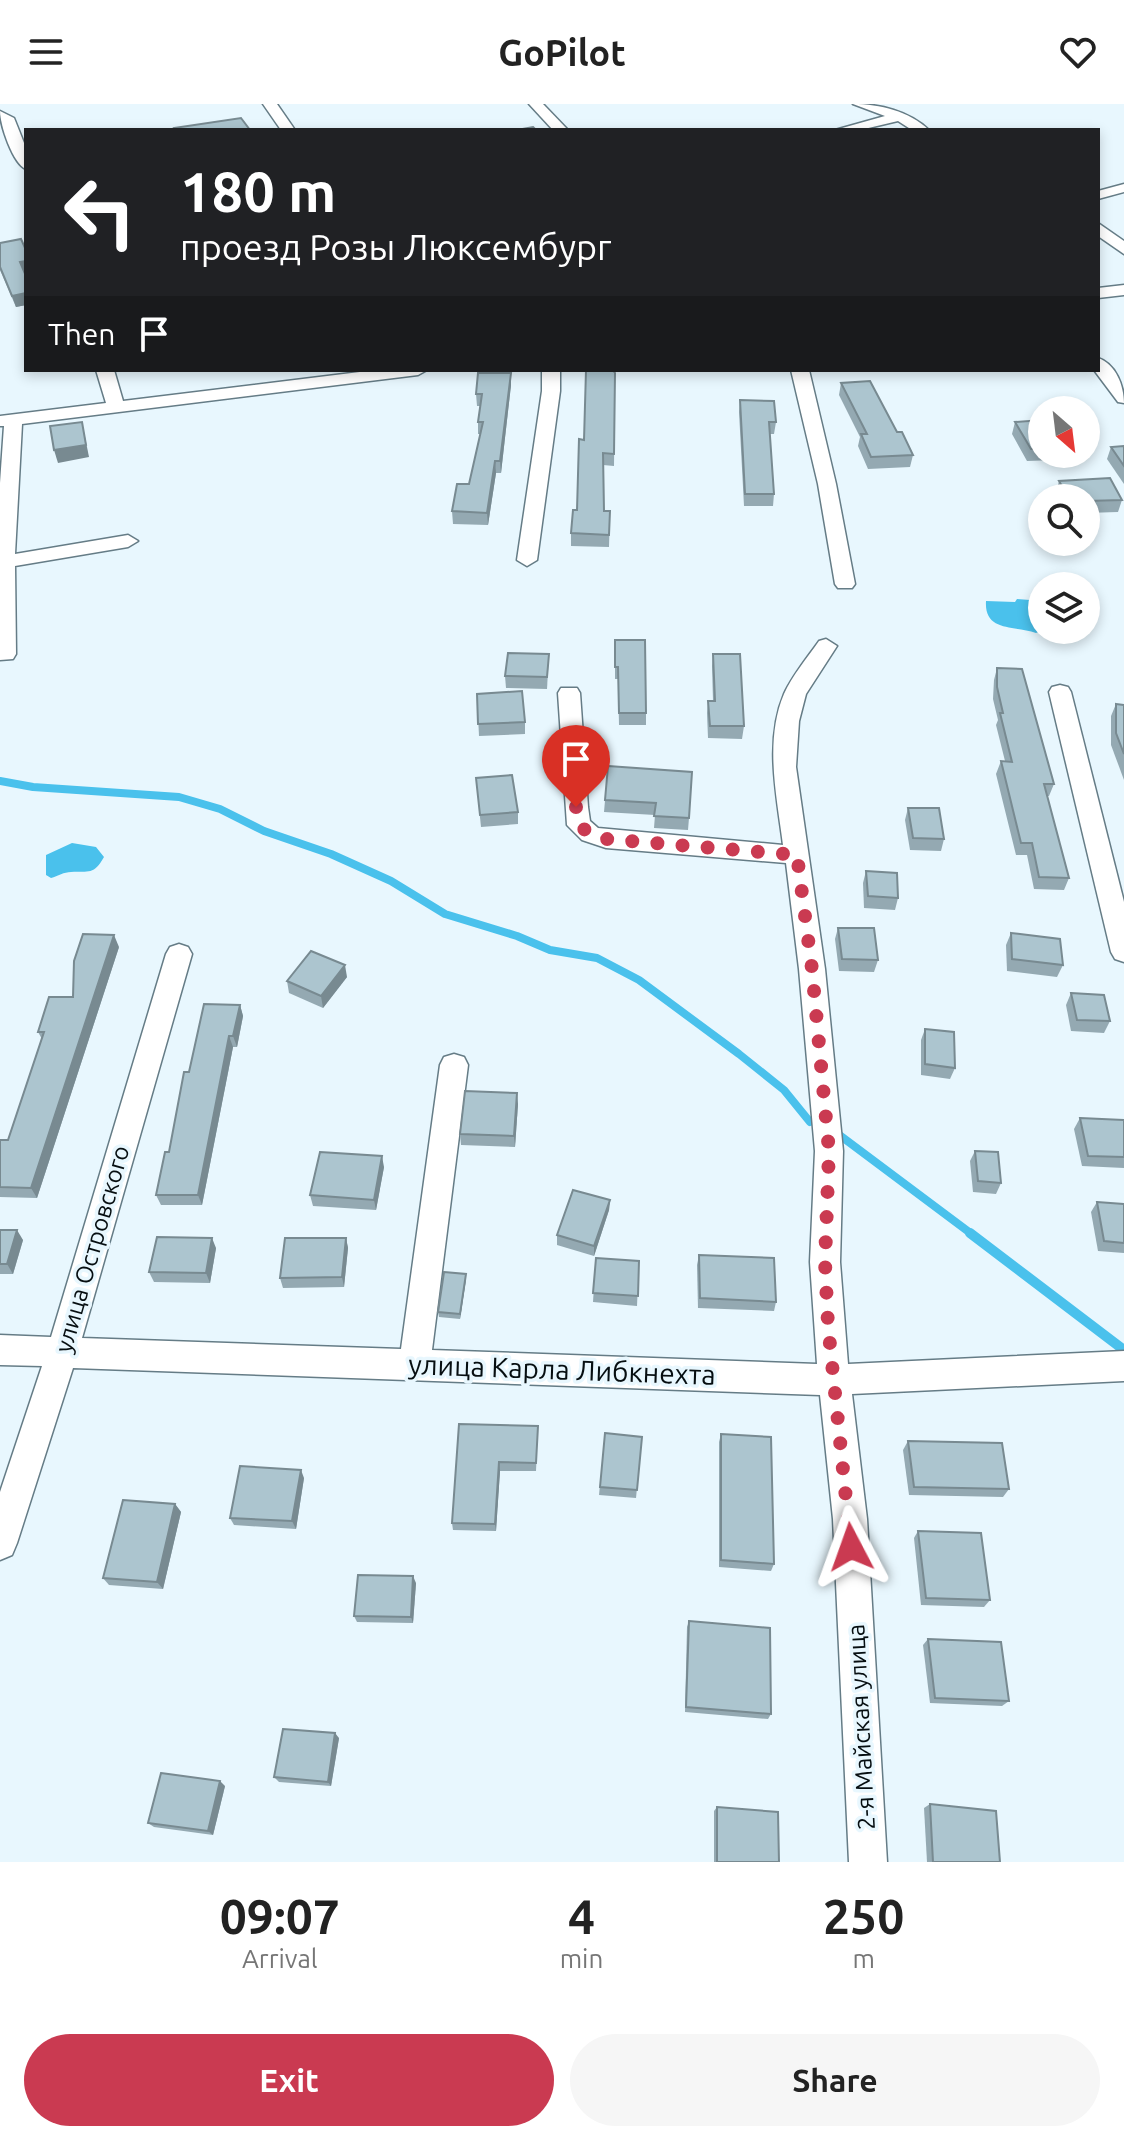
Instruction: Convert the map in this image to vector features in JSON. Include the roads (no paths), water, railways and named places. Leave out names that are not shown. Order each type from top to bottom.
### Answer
[{"type":"street","points":[[270,104],[287,128]]},
{"type":"street","points":[[536,104],[559,128]]},
{"type":"street","points":[[860,104],[900,117],[919,128]]},
{"type":"street","points":[[0,115],[7,118],[24,160]]},
{"type":"street","points":[[851,128],[900,117]]},
{"type":"street","points":[[1100,194],[1124,188]]},
{"type":"street","points":[[1100,230],[1124,249]]},
{"type":"street","points":[[1100,293],[1124,290]]},
{"type":"street","points":[[1100,366],[1124,398]]},
{"type":"street","points":[[106,372],[116,407]]},
{"type":"street","points":[[5,654],[6,420],[402,372]]},
{"type":"street","points":[[527,560],[551,391],[551,372]]},
{"type":"street","points":[[801,372],[809,396],[845,584]]},
{"type":"street","points":[[5,562],[128,541]]},
{"type":"street","name":"2-я Майская улица","points":[[826,646],[795,694],[788,721],[785,767],[812,969],[829,1151],[825,1262],[833,1380],[850,1519],[868,1862]]},
{"type":"street","points":[[1060,692],[1124,952]]},
{"type":"street","points":[[569,693],[576,807],[579,825],[590,834],[606,839],[797,855]]},
{"type":"street","name":"улица Островского","points":[[0,1543],[63,1350],[179,954]]},
{"type":"street","points":[[415,1363],[454,1065]]},
{"type":"street","name":"улица Карла Либкнехта","points":[[0,1350],[833,1380],[1124,1366]]},
{"type":"water","points":[[1017,599],[1028,600],[1028,631],[995,623],[987,611],[986,601],[1015,602]]},
{"type":"water","points":[[72,843],[96,847],[104,857],[90,871],[68,872],[51,878],[46,875],[46,855]]},
{"type":"waterway","points":[[0,781],[33,787],[179,797],[220,809],[264,831],[331,854],[391,881],[445,914],[517,936],[550,950],[597,958],[639,980],[739,1054],[784,1090],[810,1122]]},
{"type":"waterway","points":[[838,1134],[973,1235]]},
{"type":"waterway","points":[[970,1233],[1124,1350]]}]
